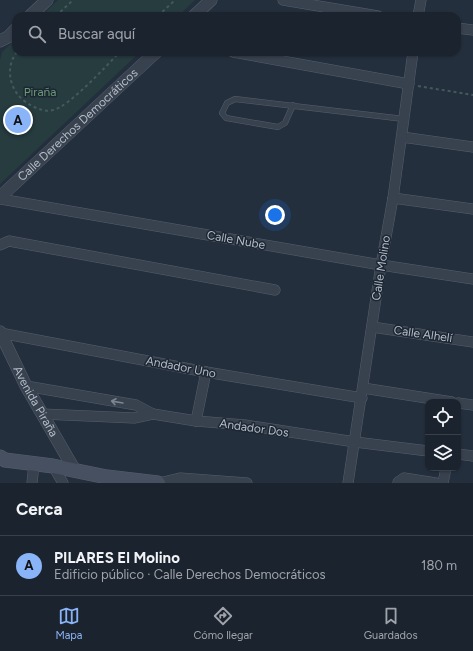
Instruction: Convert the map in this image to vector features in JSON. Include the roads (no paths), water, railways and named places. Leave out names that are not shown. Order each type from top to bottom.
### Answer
[{"type":"main road","points":[[2,459],[74,469],[108,480],[159,483]]},
{"type":"street","points":[[34,12],[47,0]]},
{"type":"street","points":[[198,12],[211,0]]},
{"type":"street","points":[[284,0],[354,12]]},
{"type":"street","points":[[419,12],[421,0]]},
{"type":"street","points":[[461,28],[473,30]]},
{"type":"street","points":[[0,41],[12,33]]},
{"type":"street","name":"Calle Derechos Democráticos","points":[[0,198],[152,56]]},
{"type":"street","points":[[255,56],[409,84]]},
{"type":"street","name":"Calle Molino","points":[[348,483],[381,266],[393,198],[412,56]]},
{"type":"street","points":[[402,137],[473,147]]},
{"type":"street","name":"Calle Nube","points":[[0,198],[381,266],[473,279]]},
{"type":"street","points":[[393,198],[473,209]]},
{"type":"street","points":[[0,245],[9,241],[275,290]]},
{"type":"street","name":"Calle Alhelí","points":[[372,327],[473,342]]},
{"type":"street","name":"Andador Uno","points":[[0,332],[206,372],[362,393],[425,399]]},
{"type":"street","name":"Avenida Piraña","points":[[0,332],[26,386],[74,469]]},
{"type":"street","points":[[196,420],[206,372]]},
{"type":"street","name":"Andador Dos","points":[[26,386],[136,405],[153,414]]},
{"type":"street","points":[[461,403],[473,405]]},
{"type":"street","name":"Andador Dos","points":[[42,414],[134,418],[153,414],[245,425],[355,442],[425,451]]},
{"type":"street","points":[[461,454],[473,456]]},
{"type":"street","points":[[32,483],[34,464]]},
{"type":"street","points":[[53,466],[63,483]]},
{"type":"street","points":[[443,483],[445,471]]},
{"type":"street","points":[[159,483],[180,478],[247,483]]},
{"type":"street","points":[[398,482],[404,478],[436,483]]},
{"type":"lane","points":[[293,105],[285,122],[278,127],[226,118],[222,113],[227,103],[235,99],[293,105],[404,119]]},
{"type":"place","name":"PILARES El Molino","points":[[18,120]]},
{"type":"park label","name":"Piraña","points":[[40,92]]}]
